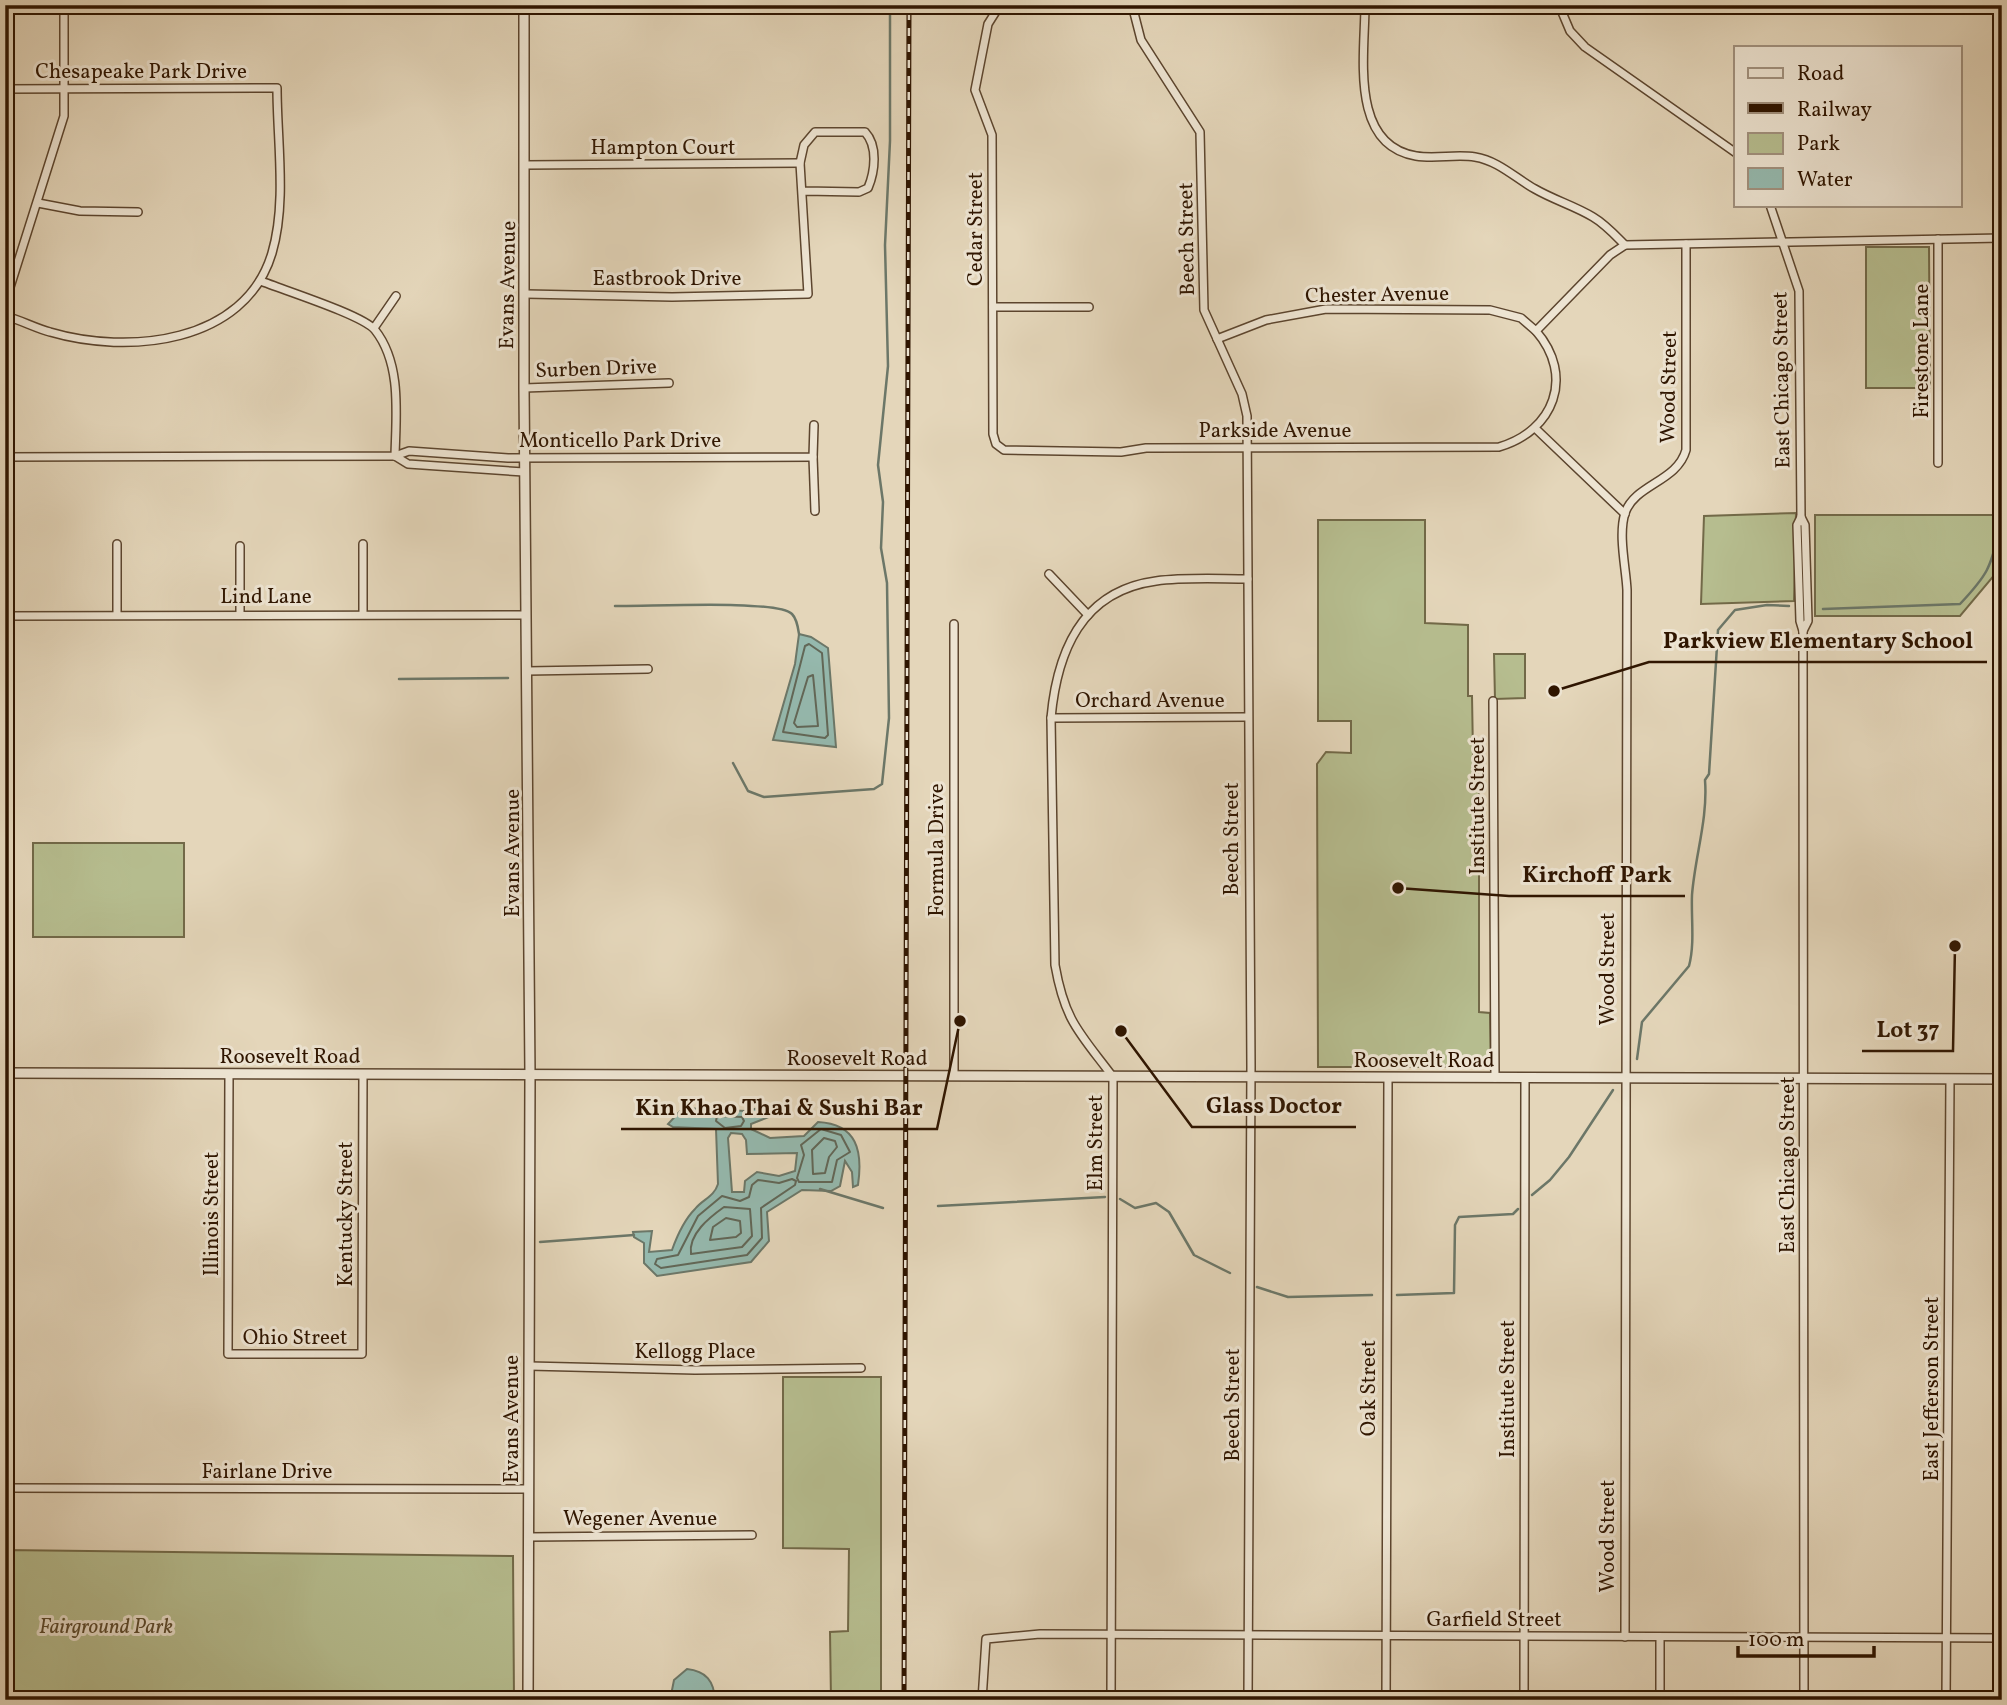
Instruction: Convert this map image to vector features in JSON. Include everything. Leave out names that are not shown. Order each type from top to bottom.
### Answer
[{"type":"street","points":[[5,303],[60,137],[65,90],[64,5]]},
{"type":"street","name":"Evans Avenue","points":[[524,5],[524,472],[530,1074],[528,1700]]},
{"type":"street","name":"Cedar Street","points":[[1000,5],[988,24],[975,90],[992,135],[993,434],[1000,448],[1011,451]]},
{"type":"street","name":"Beech Street","points":[[1132,5],[1141,40],[1200,132],[1203,301],[1208,319],[1242,394],[1247,416],[1251,1077],[1248,1700]]},
{"type":"street","points":[[1365,5],[1367,111],[1375,128],[1388,142],[1418,156],[1465,156],[1486,160],[1536,190],[1593,217],[1625,245]]},
{"type":"street","points":[[1559,5],[1570,32],[1582,45],[1734,152]]},
{"type":"street","name":"Chesapeake Park Drive","points":[[5,89],[277,88],[278,216],[272,252],[261,281]]},
{"type":"street","points":[[815,132],[865,132],[872,140],[874,159],[868,188],[859,192],[804,191],[800,163],[804,145],[815,132]]},
{"type":"street","name":"Hampton Court","points":[[526,165],[800,163]]},
{"type":"street","name":"Eastbrook Drive","points":[[526,294],[672,297],[808,294],[804,191]]},
{"type":"street","points":[[38,203],[80,211],[138,212]]},
{"type":"street","name":"East Chicago Street","points":[[1770,206],[1796,276],[1800,311],[1801,517],[1797,524],[1800,621],[1803,631],[1804,1700]]},
{"type":"street","name":"Firestone Lane","points":[[1938,239],[1938,463]]},
{"type":"street","points":[[1625,514],[1536,429],[1550,406],[1556,381],[1552,353],[1536,331],[1610,256],[1625,245],[2002,239]]},
{"type":"street","name":"Wood Street","points":[[1625,1637],[1625,514],[1637,498],[1676,470],[1685,450],[1686,244]]},
{"type":"street","points":[[5,316],[50,332],[78,338],[169,341],[204,328],[234,310],[261,281],[347,314],[374,328],[393,371],[395,456]]},
{"type":"street","points":[[374,328],[396,296]]},
{"type":"street","points":[[993,307],[1089,307]]},
{"type":"street","name":"Chester Avenue","points":[[1217,339],[1266,320],[1326,309],[1490,310],[1512,315],[1536,331]]},
{"type":"street","name":"Surben Drive","points":[[524,388],[669,383]]},
{"type":"street","points":[[814,425],[815,511]]},
{"type":"street","name":"Parkside Avenue","points":[[1011,451],[1121,452],[1146,448],[1248,447],[1489,448],[1510,444],[1536,429]]},
{"type":"street","name":"Monticello Park Drive","points":[[5,457],[395,456],[409,451],[524,457],[814,457]]},
{"type":"street","name":"Monticello Park Drive","points":[[395,456],[408,464],[524,472]]},
{"type":"street","points":[[117,544],[117,615]]},
{"type":"street","points":[[363,544],[363,613]]},
{"type":"street","points":[[240,546],[240,614]]},
{"type":"street","points":[[1049,574],[1088,615]]},
{"type":"street","name":"Elm Street","points":[[1111,1700],[1114,1077],[1070,1023],[1060,996],[1055,965],[1051,718],[1054,686],[1062,655],[1088,615],[1119,593],[1143,584],[1167,580],[1248,579]]},
{"type":"street","name":"Lind Lane","points":[[5,616],[363,613],[526,615]]},
{"type":"street","name":"Formula Drive","points":[[954,624],[954,1076]]},
{"type":"street","points":[[527,671],[648,669]]},
{"type":"street","name":"Institute Street","points":[[1493,701],[1495,1078]]},
{"type":"street","name":"Orchard Avenue","points":[[1051,718],[1248,717]]},
{"type":"street","name":"Roosevelt Road","points":[[5,1073],[2002,1079]]},
{"type":"street","name":"Illinois Street","points":[[228,1354],[229,1074]]},
{"type":"street","name":"Kentucky Street","points":[[362,1354],[363,1074]]},
{"type":"street","name":"Oak Street","points":[[1386,1700],[1388,1077]]},
{"type":"street","name":"Institute Street","points":[[1524,1700],[1525,1078]]},
{"type":"street","name":"East Jefferson Street","points":[[1946,1700],[1950,1079]]},
{"type":"street","name":"Ohio Street","points":[[228,1354],[362,1354]]},
{"type":"street","name":"Kellogg Place","points":[[529,1366],[695,1370],[861,1368]]},
{"type":"street","name":"Fairlane Drive","points":[[5,1488],[528,1489]]},
{"type":"street","name":"Wegener Avenue","points":[[529,1537],[752,1535]]},
{"type":"street","name":"Garfield Street","points":[[982,1700],[986,1639],[1040,1634],[2002,1638]]},
{"type":"street","points":[[1660,1637],[1660,1700]]},
{"type":"green space","points":[[1866,247],[1929,247],[1930,388],[1866,388]]},
{"type":"green space","points":[[1796,513],[1794,601],[1701,604],[1704,516]]},
{"type":"green space","points":[[1815,515],[2002,515],[2002,566],[1960,616],[1815,616]]},
{"type":"green space","points":[[1318,520],[1425,520],[1425,623],[1468,625],[1468,696],[1472,696],[1473,754],[1479,754],[1479,1012],[1490,1013],[1491,1067],[1318,1067],[1317,764],[1326,752],[1351,753],[1351,721],[1318,721]]},
{"type":"green space","points":[[1494,654],[1525,654],[1525,698],[1495,699]]},
{"type":"green space","points":[[33,843],[184,843],[184,937],[33,937]]},
{"type":"green space","points":[[783,1377],[881,1377],[881,1700],[831,1700],[830,1632],[848,1631],[849,1549],[783,1548]]},
{"type":"green space","name":"Fairground Park","points":[[5,1550],[513,1556],[514,1700],[5,1700]]},
{"type":"water","points":[[799,634],[811,637],[828,648],[836,747],[773,740],[795,664]]},
{"type":"water","points":[[767,1106],[781,1108],[774,1115],[751,1124],[751,1129],[770,1138],[804,1136],[818,1122],[841,1128],[849,1134],[858,1151],[858,1185],[853,1187],[852,1172],[845,1161],[840,1186],[831,1191],[802,1190],[767,1212],[769,1241],[751,1262],[657,1276],[644,1263],[644,1243],[634,1237],[633,1232],[652,1231],[649,1252],[672,1250],[687,1218],[714,1192],[718,1184],[716,1129],[673,1127],[668,1124],[683,1108],[746,1111]],"holes":[[[731,1133],[742,1134],[746,1140],[747,1154],[797,1153],[795,1171],[779,1176],[757,1172],[745,1181],[744,1192],[732,1192],[728,1138]]]},
{"type":"water","points":[[687,1669],[708,1678],[715,1700],[670,1700],[674,1680]]},
{"type":"waterway","points":[[733,763],[748,791],[764,797],[874,789],[882,784],[889,718],[887,583],[881,548],[883,502],[878,465],[888,366],[885,245],[890,141],[890,5]]},
{"type":"waterway","points":[[1823,609],[1960,604],[1984,575],[2002,522]]},
{"type":"waterway","points":[[615,606],[737,605],[781,609],[794,616],[799,634]]},
{"type":"waterway","points":[[1637,1059],[1642,1022],[1689,966],[1691,957],[1692,895],[1705,809],[1705,780],[1709,774],[1718,630],[1735,610],[1767,605],[1789,606]]},
{"type":"waterway","points":[[399,679],[508,678]]},
{"type":"waterway","points":[[1532,1195],[1550,1180],[1569,1157],[1613,1090]]},
{"type":"waterway","points":[[820,1189],[883,1208]]},
{"type":"waterway","points":[[938,1206],[1105,1197]]},
{"type":"waterway","points":[[1120,1199],[1135,1208],[1156,1203],[1169,1212],[1194,1255],[1230,1273]]},
{"type":"waterway","points":[[1397,1295],[1454,1293],[1455,1225],[1459,1217],[1513,1214],[1518,1209]]},
{"type":"waterway","points":[[540,1242],[634,1235]]},
{"type":"waterway","points":[[1257,1287],[1288,1297],[1372,1295]]},
{"type":"railway","points":[[904,1700],[909,5]]},
{"type":"place","name":"Parkview Elementary School","points":[[1554,691]]},
{"type":"place","name":"Kirchoff Park","points":[[1398,888]]},
{"type":"place","name":"Lot 37","points":[[1955,946]]},
{"type":"place","name":"Kin Khao Thai & Sushi Bar","points":[[960,1021]]},
{"type":"place","name":"Glass Doctor","points":[[1121,1031]]}]
